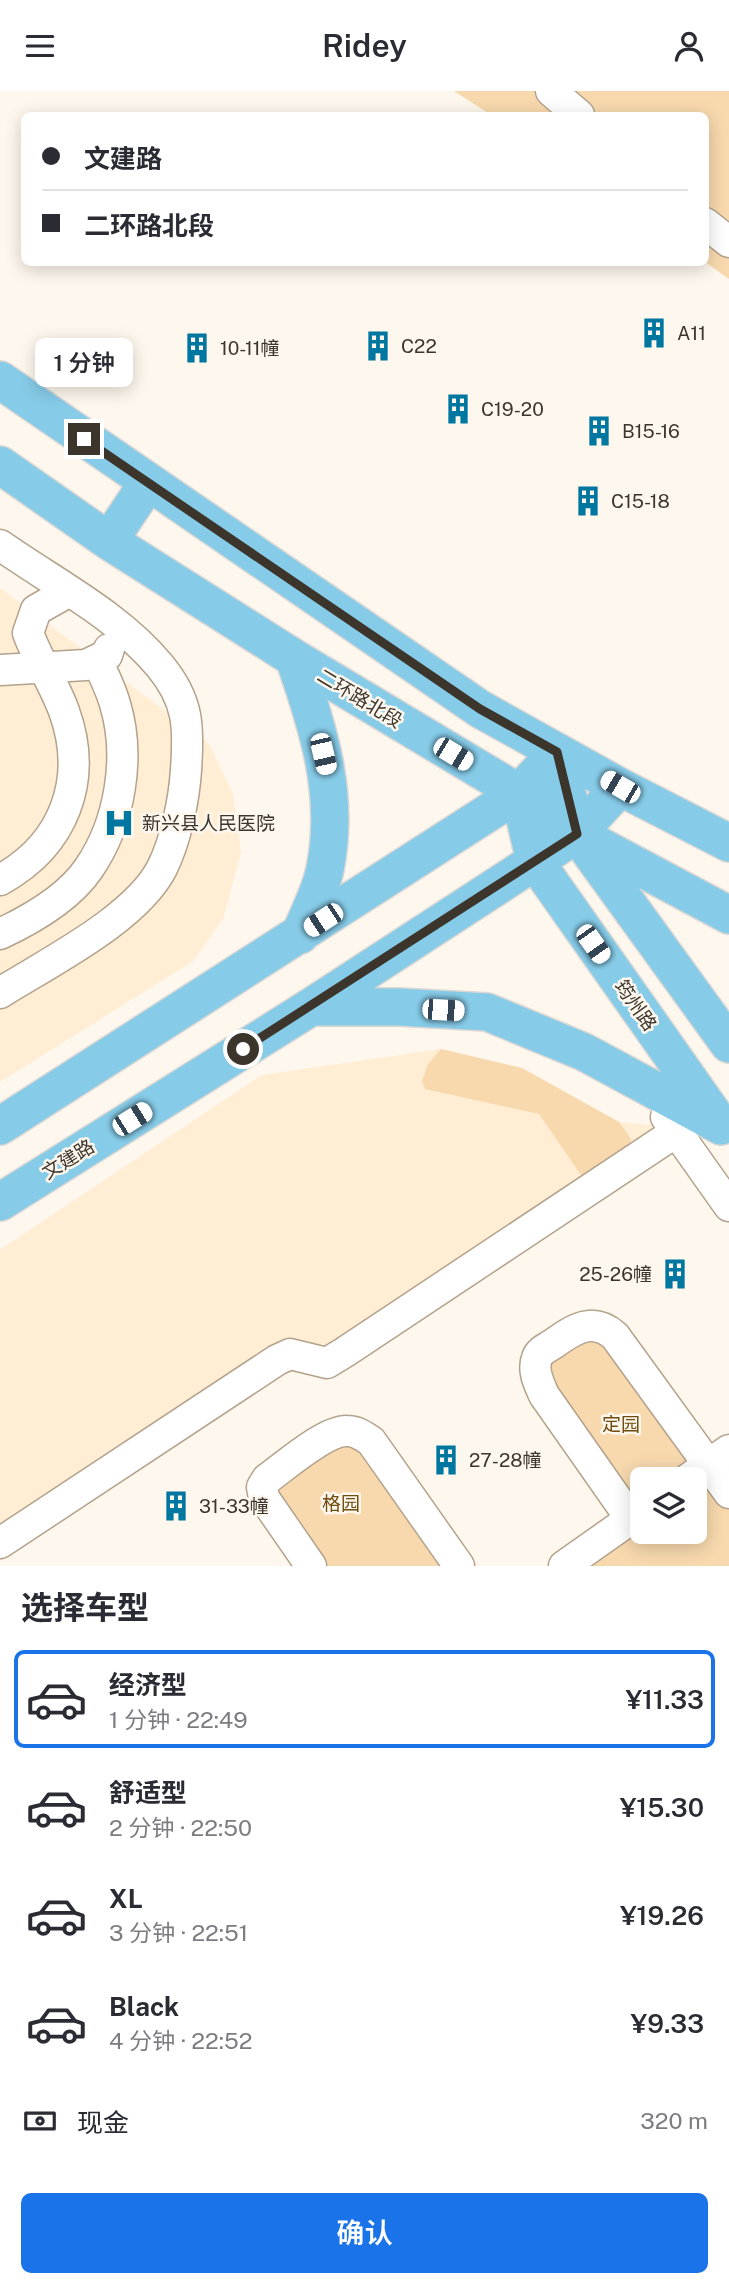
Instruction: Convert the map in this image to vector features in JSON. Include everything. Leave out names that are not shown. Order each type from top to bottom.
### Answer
[{"type":"main road","points":[[0,380],[147,484],[480,709],[620,787],[729,842]]},
{"type":"main road","name":"二环路北段","points":[[0,465],[109,541],[294,658],[519,793],[577,834],[729,915]]},
{"type":"main road","points":[[109,541],[147,484]]},
{"type":"main road","points":[[294,658],[315,717],[328,772],[330,825],[325,871],[300,935]]},
{"type":"main road","points":[[0,1126],[519,793],[557,752]]},
{"type":"main road","points":[[557,752],[577,834],[729,1044]]},
{"type":"main road","name":"文建路","points":[[0,1202],[311,1007],[577,834],[620,787]]},
{"type":"main road","name":"筠州路","points":[[519,793],[535,861],[725,1132]]},
{"type":"main road","points":[[311,1007],[399,1007],[487,1012],[584,1052],[725,1132]]},
{"type":"street","points":[[551,91],[576,112]]},
{"type":"street","points":[[709,226],[729,242]]},
{"type":"street","points":[[0,545],[114,622],[160,666],[180,694],[189,729],[185,785],[163,867],[145,892],[123,914],[0,993]]},
{"type":"street","points":[[0,880],[40,851],[61,822],[74,784],[73,748],[64,712],[27,633],[36,610],[68,592]]},
{"type":"street","points":[[0,670],[86,665],[107,655],[114,622]]},
{"type":"street","points":[[0,934],[52,905],[89,869],[108,832],[119,795],[123,755],[116,705],[97,660]]},
{"type":"street","points":[[646,1088],[729,1206]]},
{"type":"street","points":[[0,1543],[277,1360],[290,1354],[327,1363],[676,1132]]},
{"type":"street","points":[[630,1506],[544,1395],[537,1380],[536,1359],[540,1353],[574,1329],[588,1324],[612,1333],[729,1493]]},
{"type":"street","points":[[311,1566],[264,1498],[262,1487],[267,1479],[331,1434],[344,1430],[357,1432],[371,1441],[459,1566]]},
{"type":"street","points":[[564,1566],[630,1520]]},
{"type":"shaded area","name":"新兴县人民医院","points":[[0,588],[209,744],[233,794],[241,852],[223,919],[193,961],[0,1082]]},
{"type":"shaded area","points":[[441,1049],[522,1068],[619,1122],[681,1128],[345,1352],[290,1354],[0,1527],[0,1250],[262,1075]]},
{"type":"green space","points":[[454,91],[729,91],[729,279],[709,265],[709,112],[486,112]]},
{"type":"green space","points":[[441,1049],[522,1068],[619,1122],[631,1139],[629,1147],[583,1178],[539,1114],[425,1089],[422,1081],[428,1064]]},
{"type":"green space","name":"定园","points":[[588,1324],[729,1493],[729,1566],[564,1566],[630,1519],[630,1544],[707,1544],[707,1467],[630,1467],[630,1517],[544,1395],[540,1353]]},
{"type":"green space","name":"格园","points":[[344,1430],[459,1566],[311,1566],[267,1479]]},
{"type":"place","name":"A11","points":[[654,333]]},
{"type":"place","name":"C22","points":[[378,346]]},
{"type":"place","name":"10-11幢","points":[[197,348]]},
{"type":"place","name":"C19-20","points":[[458,409]]},
{"type":"place","name":"B15-16","points":[[599,431]]},
{"type":"place","name":"C15-18","points":[[588,501]]},
{"type":"place","name":"新兴县人民医院","points":[[119,823]]},
{"type":"place","name":"25-26幢","points":[[675,1274]]},
{"type":"place","name":"27-28幢","points":[[446,1460]]},
{"type":"place","name":"31-33幢","points":[[176,1506]]},
{"type":"route","points":[[84,439],[480,709],[557,752],[577,834],[243,1049]]}]
